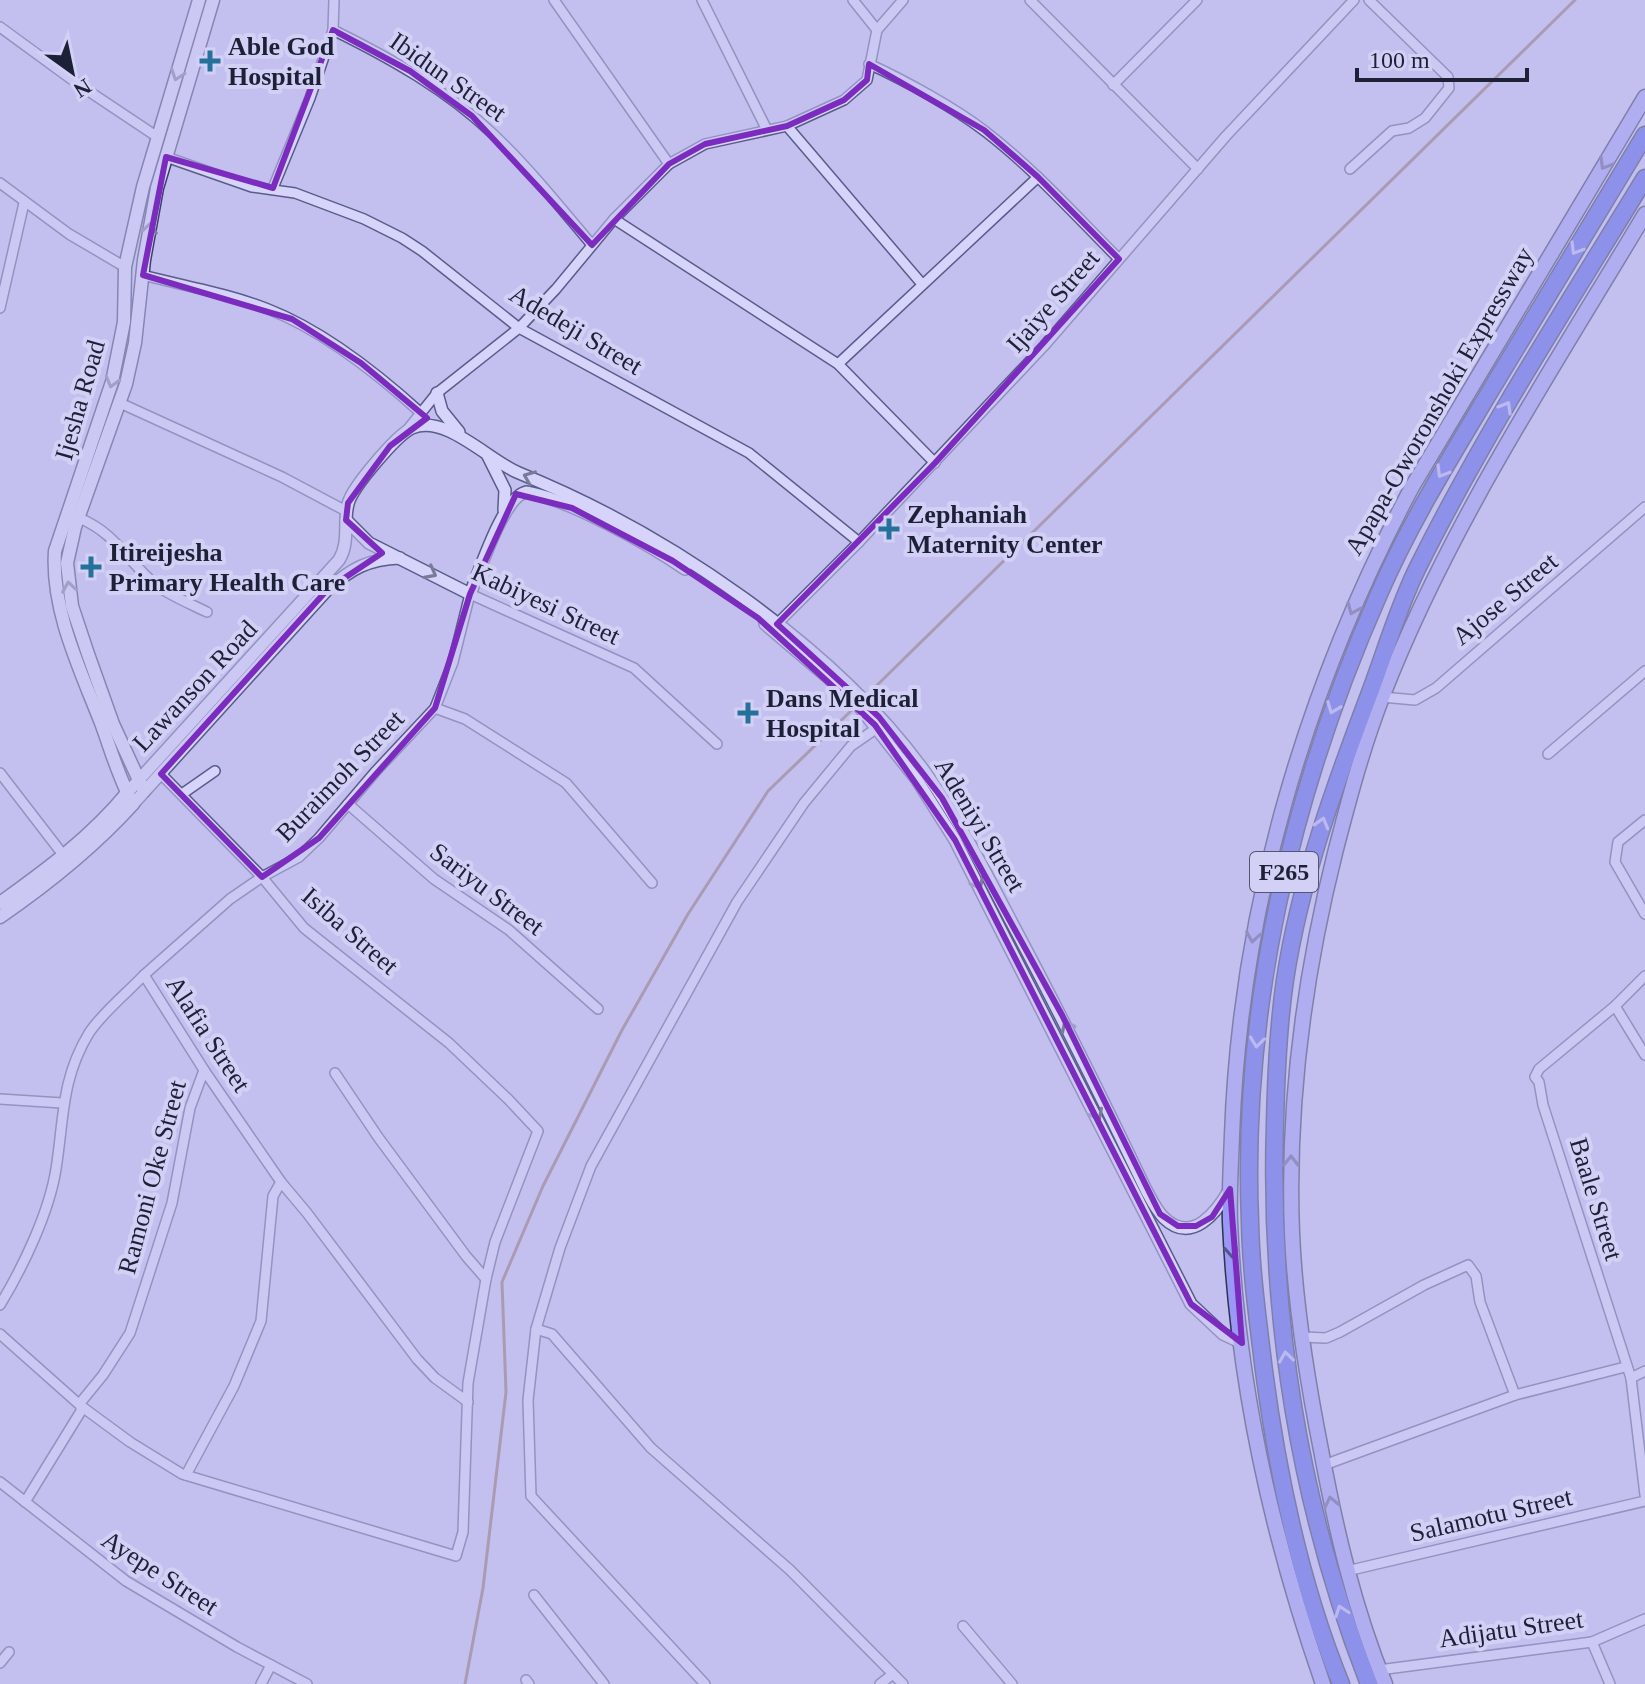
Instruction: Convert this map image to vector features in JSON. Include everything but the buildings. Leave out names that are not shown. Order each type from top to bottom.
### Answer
[{"type":"highway","name":"Apapa-Oworonshoki Expressway","points":[[1341,1684],[1318,1625],[1281,1477],[1260,1335],[1250,1223],[1250,1138],[1255,1062],[1280,888],[1300,810],[1328,723],[1390,571],[1430,493],[1645,135]]},
{"type":"highway","name":"F265","points":[[1369,1684],[1337,1599],[1304,1471],[1282,1326],[1274,1185],[1276,1062],[1285,979],[1324,815],[1415,571],[1511,396],[1645,178]]},
{"type":"main road","name":"Ijesha Road","points":[[142,786],[82,656],[67,576],[69,547],[120,403],[135,343],[157,188],[213,0]]},
{"type":"main road","name":"Ijesha Road","points":[[130,798],[56,588],[55,551],[118,358],[124,322],[125,267],[156,136],[181,63],[197,1]]},
{"type":"main road","name":"Apapa-Oworonshoki Expressway","points":[[1323,1684],[1296,1607],[1272,1517],[1252,1420],[1234,1275],[1230,1189],[1234,1071],[1257,912],[1301,745],[1327,672],[1384,539],[1645,97]]},
{"type":"main road","points":[[1382,1677],[1347,1571],[1324,1465],[1302,1337],[1292,1235],[1291,1148],[1295,1070],[1320,915],[1351,789],[1382,697],[1450,547],[1645,214]]},
{"type":"main road","name":"Lawanson Road","points":[[0,903],[64,856],[130,798]]},
{"type":"main road","name":"Lawanson Road","points":[[0,917],[43,887],[85,851],[130,798]]},
{"type":"street","points":[[273,188],[310,98],[333,30],[334,0]]},
{"type":"street","points":[[554,0],[669,164]]},
{"type":"street","points":[[702,0],[766,128]]},
{"type":"street","points":[[853,0],[877,30]]},
{"type":"street","points":[[406,432],[437,393],[519,328],[614,219],[669,164],[705,144],[766,128],[787,126],[844,100],[867,80],[877,30],[903,0]]},
{"type":"street","points":[[1030,0],[1198,169]]},
{"type":"street","points":[[1113,85],[1197,0]]},
{"type":"street","name":"Ijaiye Street","points":[[777,624],[935,463],[1044,346],[1198,169],[1354,0]]},
{"type":"street","points":[[1350,169],[1392,131],[1409,128],[1425,118],[1449,88],[1448,77],[1369,0]]},
{"type":"street","points":[[0,27],[156,136]]},
{"type":"street","name":"Ibidun Street","points":[[333,30],[410,71],[472,116],[539,182],[592,245]]},
{"type":"street","points":[[869,64],[894,75],[984,130],[1038,177],[1119,259]]},
{"type":"street","points":[[787,126],[922,284]]},
{"type":"street","name":"Adedeji Street","points":[[166,157],[252,187],[295,193],[402,238],[519,328],[749,453],[859,542]]},
{"type":"street","points":[[838,364],[1038,177]]},
{"type":"street","points":[[0,183],[69,234],[125,267]]},
{"type":"street","points":[[0,308],[24,203]]},
{"type":"street","points":[[614,219],[838,364],[935,463]]},
{"type":"street","points":[[143,275],[245,301],[292,319],[361,363],[421,413]]},
{"type":"street","points":[[437,393],[438,403],[450,423],[471,444]]},
{"type":"street","points":[[120,403],[282,477],[346,516]]},
{"type":"street","name":"Adeniyi Street","points":[[406,432],[431,424],[471,444],[507,468],[554,487],[674,552],[777,624],[827,671],[926,775],[966,836],[1062,1015],[1160,1214],[1178,1226],[1196,1226],[1212,1217],[1230,1189]]},
{"type":"street","name":"Lawanson Road","points":[[130,798],[339,560],[345,546],[346,516],[351,495],[406,432]]},
{"type":"street","points":[[470,594],[503,515],[505,490],[488,456]]},
{"type":"street","name":"Adeniyi Street","points":[[503,515],[515,497],[526,492],[572,508],[673,561],[758,618],[827,671]]},
{"type":"street","name":"Ajose Street","points":[[1382,697],[1415,700],[1436,688],[1645,507]]},
{"type":"street","name":"Kabiyesi Street","points":[[346,516],[369,543],[470,594],[634,668],[717,744]]},
{"type":"street","points":[[79,518],[98,528],[127,552],[155,584],[207,612]]},
{"type":"street","points":[[142,786],[161,774],[328,589],[348,571],[372,560],[402,558]]},
{"type":"street","name":"Buraimoh Street","points":[[144,975],[197,926],[262,877],[299,857],[435,708],[453,662],[470,594]]},
{"type":"street","points":[[1548,754],[1645,671]]},
{"type":"street","points":[[435,708],[465,719],[566,783],[652,883]]},
{"type":"street","points":[[705,1684],[531,1496],[528,1400],[536,1329],[560,1248],[591,1166],[737,902],[804,803],[851,746],[877,723]]},
{"type":"street","name":"Adeniyi Street","points":[[877,723],[955,840],[1191,1304],[1223,1334],[1242,1343]]},
{"type":"street","points":[[182,794],[215,771]]},
{"type":"street","points":[[0,773],[64,856]]},
{"type":"street","name":"Isiba Street","points":[[161,774],[262,877],[304,928],[449,1043],[538,1131],[495,1242],[486,1279]]},
{"type":"street","name":"Sariyu Street","points":[[348,804],[434,879],[509,930],[598,1009]]},
{"type":"street","points":[[1645,820],[1618,842],[1615,862],[1645,914]]},
{"type":"street","name":"Alafia Street","points":[[0,1305],[22,1264],[48,1200],[56,1170],[62,1103],[74,1062],[90,1031],[144,975],[281,1182],[417,1359],[454,1394],[468,1402]]},
{"type":"street","points":[[1645,976],[1615,1006],[1645,1055]]},
{"type":"street","name":"Baale Street","points":[[1615,1006],[1539,1069],[1535,1077],[1631,1378],[1645,1498]]},
{"type":"street","name":"Ramoni Oke Street","points":[[25,1502],[81,1411],[81,1406],[130,1333],[172,1203],[190,1108],[204,1070]]},
{"type":"street","points":[[0,1334],[81,1406],[130,1442],[186,1475],[456,1556],[463,1532],[468,1383],[486,1279],[378,1137],[335,1073]]},
{"type":"street","points":[[0,1099],[62,1103]]},
{"type":"street","points":[[186,1475],[234,1386],[261,1321],[273,1196],[281,1182]]},
{"type":"street","points":[[1302,1337],[1326,1338],[1340,1332],[1424,1285],[1468,1265],[1476,1276],[1480,1302],[1515,1395]]},
{"type":"street","points":[[536,1329],[552,1334],[651,1448],[790,1570],[903,1684]]},
{"type":"street","points":[[1324,1465],[1515,1395],[1625,1367]]},
{"type":"street","points":[[1631,1378],[1645,1371]]},
{"type":"street","name":"Ayepe Street","points":[[0,1482],[126,1581],[307,1684]]},
{"type":"street","name":"Salamotu Street","points":[[1347,1571],[1645,1498]]},
{"type":"street","points":[[534,1595],[604,1684]]},
{"type":"street","name":"Adijatu Street","points":[[1382,1677],[1592,1642],[1645,1619]]},
{"type":"street","points":[[963,1626],[1012,1684]]},
{"type":"street","points":[[1592,1642],[1610,1684]]},
{"type":"street","points":[[0,1663],[9,1652]]},
{"type":"street","points":[[261,1684],[271,1665]]},
{"type":"street","points":[[880,1684],[893,1674]]},
{"type":"highlighted area","points":[[333,30],[410,71],[472,116],[592,245],[669,164],[705,144],[787,126],[844,100],[867,80],[869,64],[984,130],[1038,177],[1119,259],[935,463],[777,624],[879,717],[942,798],[1062,1015],[1160,1214],[1178,1226],[1196,1226],[1212,1217],[1230,1189],[1242,1343],[1191,1304],[955,840],[875,725],[758,618],[673,561],[572,508],[516,494],[470,594],[435,708],[319,838],[262,877],[161,774],[328,589],[382,553],[346,520],[348,503],[390,446],[427,418],[361,363],[292,319],[143,275],[166,157],[273,188]]},
{"type":"waterway","points":[[865,697],[1575,0]]},
{"type":"waterway","points":[[465,1684],[483,1588],[506,1392],[502,1282],[543,1186],[622,1030],[688,914],[768,791],[854,708]]},
{"type":"place","name":"Able God Hospital","points":[[210,61]]},
{"type":"place","name":"Zephaniah Maternity Center","points":[[889,529]]},
{"type":"place","name":"Itireijesha Primary Health Care","points":[[91,567]]},
{"type":"place","name":"Dans Medical Hospital","points":[[748,713]]}]
